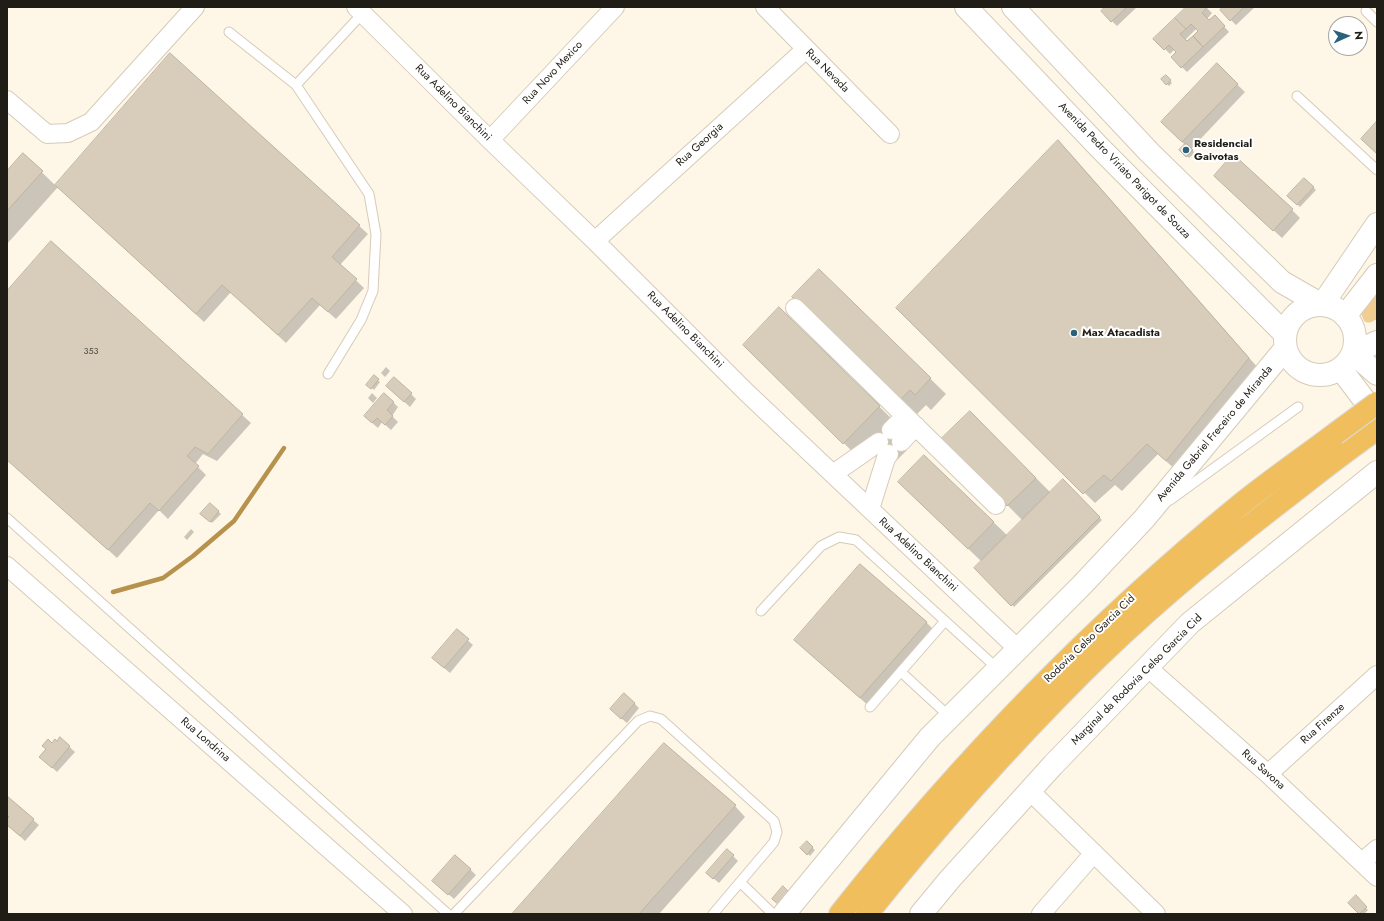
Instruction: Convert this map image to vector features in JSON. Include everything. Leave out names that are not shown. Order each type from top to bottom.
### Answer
[{"type":"highway","name":"Rodovia Celso Garcia Cid","points":[[867,914],[978,783],[1082,673],[1150,610],[1341,442],[1377,404]]},
{"type":"highway","name":"Rodovia Celso Garcia Cid","points":[[840,914],[937,799],[1004,726],[1113,615],[1242,504],[1341,442],[1377,429]]},
{"type":"street","points":[[7,100],[47,134],[68,133],[91,122],[195,7]]},
{"type":"street","name":"Rua Novo Mexico","points":[[490,140],[615,7]]},
{"type":"street","name":"Rua Nevada","points":[[765,7],[890,134]]},
{"type":"street","name":"Avenida Pedro Viriato Parigot de Souza","points":[[966,7],[1285,342]]},
{"type":"street","points":[[1013,7],[1149,152],[1282,282],[1322,305]]},
{"type":"street","name":"Rua Adelino Bianchini","points":[[362,9],[490,140],[595,241],[746,392],[1018,649]]},
{"type":"street","name":"Rua Georgia","points":[[595,241],[806,49]]},
{"type":"street","points":[[1099,147],[1111,135],[1149,152]]},
{"type":"street","points":[[1322,305],[1377,224]]},
{"type":"street","points":[[1345,316],[1377,275]]},
{"type":"street","points":[[1347,361],[1355,346],[1354,330],[1345,316],[1338,310],[1330,306],[1309,306],[1298,312],[1292,318],[1287,326],[1285,342],[1292,363],[1304,373],[1319,376],[1335,373],[1347,361],[1377,342]]},
{"type":"street","points":[[795,308],[996,505]]},
{"type":"street","name":"Avenida Gabriel Freceiro de Miranda","points":[[1144,519],[1285,342]]},
{"type":"street","points":[[1347,361],[1377,374]]},
{"type":"street","points":[[1347,361],[1377,417]]},
{"type":"street","points":[[833,474],[890,442],[910,421]]},
{"type":"street","points":[[870,509],[890,442]]},
{"type":"street","name":"Marginal da Rodovia Celso Garcia Cid","points":[[921,914],[1030,791],[1190,623],[1377,472]]},
{"type":"street","points":[[784,914],[930,737],[1082,585],[1144,519]]},
{"type":"street","name":"Rua Londrina","points":[[7,566],[403,914]]},
{"type":"street","name":"Rua Savona","points":[[1147,667],[1268,774],[1377,877]]},
{"type":"street","name":"Rua Firenze","points":[[1268,774],[1377,675]]},
{"type":"street","points":[[1030,791],[1156,914]]},
{"type":"street","points":[[1362,862],[1377,849]]},
{"type":"street","points":[[1041,914],[1094,853]]},
{"type":"lane","points":[[296,85],[362,9]]},
{"type":"lane","points":[[1366,11],[1377,22]]},
{"type":"lane","points":[[229,32],[296,85],[369,194],[376,234],[373,291],[361,320],[328,374]]},
{"type":"lane","points":[[1296,96],[1377,170]]},
{"type":"lane","points":[[1144,519],[1298,407]]},
{"type":"lane","points":[[7,518],[448,914]]},
{"type":"lane","points":[[761,611],[821,546],[839,537],[856,540],[998,669]]},
{"type":"lane","points":[[870,707],[945,621]]},
{"type":"lane","points":[[901,672],[950,717]]},
{"type":"lane","points":[[454,914],[638,721],[650,716],[661,719],[774,821],[777,832],[774,842],[713,914]]},
{"type":"lane","points":[[740,882],[773,914]]},
{"type":"shaded area","points":[[1377,290],[1377,319],[1366,322],[1364,321],[1360,311]]},
{"type":"building","points":[[1105,7],[1127,7],[1111,22],[1101,11]]},
{"type":"building","points":[[1186,7],[1207,7],[1202,13],[1209,20],[1215,15],[1225,26],[1203,47],[1193,36],[1198,31],[1191,24],[1186,29],[1175,18]]},
{"type":"building","points":[[1223,7],[1244,7],[1230,21],[1220,10]]},
{"type":"building","points":[[1175,18],[1186,29],[1180,34],[1187,41],[1193,36],[1203,47],[1181,68],[1171,57],[1176,52],[1169,45],[1164,50],[1153,39]]},
{"type":"building","points":[[170,53],[360,225],[332,257],[357,279],[328,312],[312,298],[278,335],[222,285],[196,314],[55,185]]},
{"type":"building","points":[[1217,63],[1238,84],[1182,142],[1161,122]]},
{"type":"building","points":[[1166,75],[1171,80],[1166,85],[1161,79]]},
{"type":"building","points":[[1377,121],[1377,154],[1361,139]]},
{"type":"building","name":"Max Atacadista","points":[[1058,140],[1249,358],[1166,461],[1147,444],[1111,481],[1104,475],[1083,494],[896,308]]},
{"type":"building","name":"Residencial Gaivotas","points":[[1186,143],[1193,150],[1186,157],[1179,150]]},
{"type":"building","points":[[23,153],[43,171],[7,211],[7,171]]},
{"type":"building","points":[[1233,154],[1293,209],[1273,231],[1214,176]]},
{"type":"building","points":[[1304,178],[1314,187],[1297,205],[1287,196]]},
{"type":"building","points":[[51,241],[243,414],[208,454],[195,447],[187,456],[199,466],[159,511],[150,503],[108,550],[7,460],[7,291]]},
{"type":"building","points":[[819,269],[931,378],[915,395],[910,390],[899,401],[792,297]]},
{"type":"building","points":[[779,307],[880,406],[843,444],[743,345]]},
{"type":"building","points":[[374,375],[379,379],[371,389],[366,385]]},
{"type":"building","points":[[394,377],[412,393],[404,402],[386,386]]},
{"type":"building","points":[[384,393],[394,402],[387,410],[393,416],[385,425],[377,418],[372,423],[364,416]]},
{"type":"building","points":[[970,411],[1036,478],[1007,506],[941,439]]},
{"type":"building","points":[[924,455],[994,522],[968,549],[898,482]]},
{"type":"building","points":[[1063,479],[1100,517],[1011,606],[974,568]]},
{"type":"building","points":[[210,503],[219,511],[210,522],[200,514]]},
{"type":"building","points":[[860,564],[927,622],[860,698],[794,640]]},
{"type":"building","points":[[457,629],[469,639],[444,668],[432,658]]},
{"type":"building","points":[[624,693],[635,703],[621,719],[610,709]]},
{"type":"building","points":[[60,737],[70,746],[52,768],[39,757],[46,749],[42,746],[48,739],[52,743],[55,739],[57,741]]},
{"type":"building","points":[[664,743],[736,805],[639,914],[512,914]]},
{"type":"building","points":[[7,796],[34,819],[20,836],[7,825],[7,819],[9,817],[7,815]]},
{"type":"building","points":[[807,841],[813,847],[807,855],[800,848]]},
{"type":"building","points":[[727,849],[734,855],[713,879],[706,873]]},
{"type":"building","points":[[455,855],[471,869],[448,895],[432,881]]},
{"type":"building","points":[[783,886],[790,893],[779,905],[772,899]]},
{"type":"building","points":[[1356,895],[1367,907],[1359,914],[1348,903]]},
{"type":"waterway","points":[[113,592],[163,578],[193,556],[234,521],[284,448]]},
{"type":"place","name":"Residencial Gaivotas","points":[[1186,150]]},
{"type":"place","name":"Max Atacadista","points":[[1074,333]]}]
